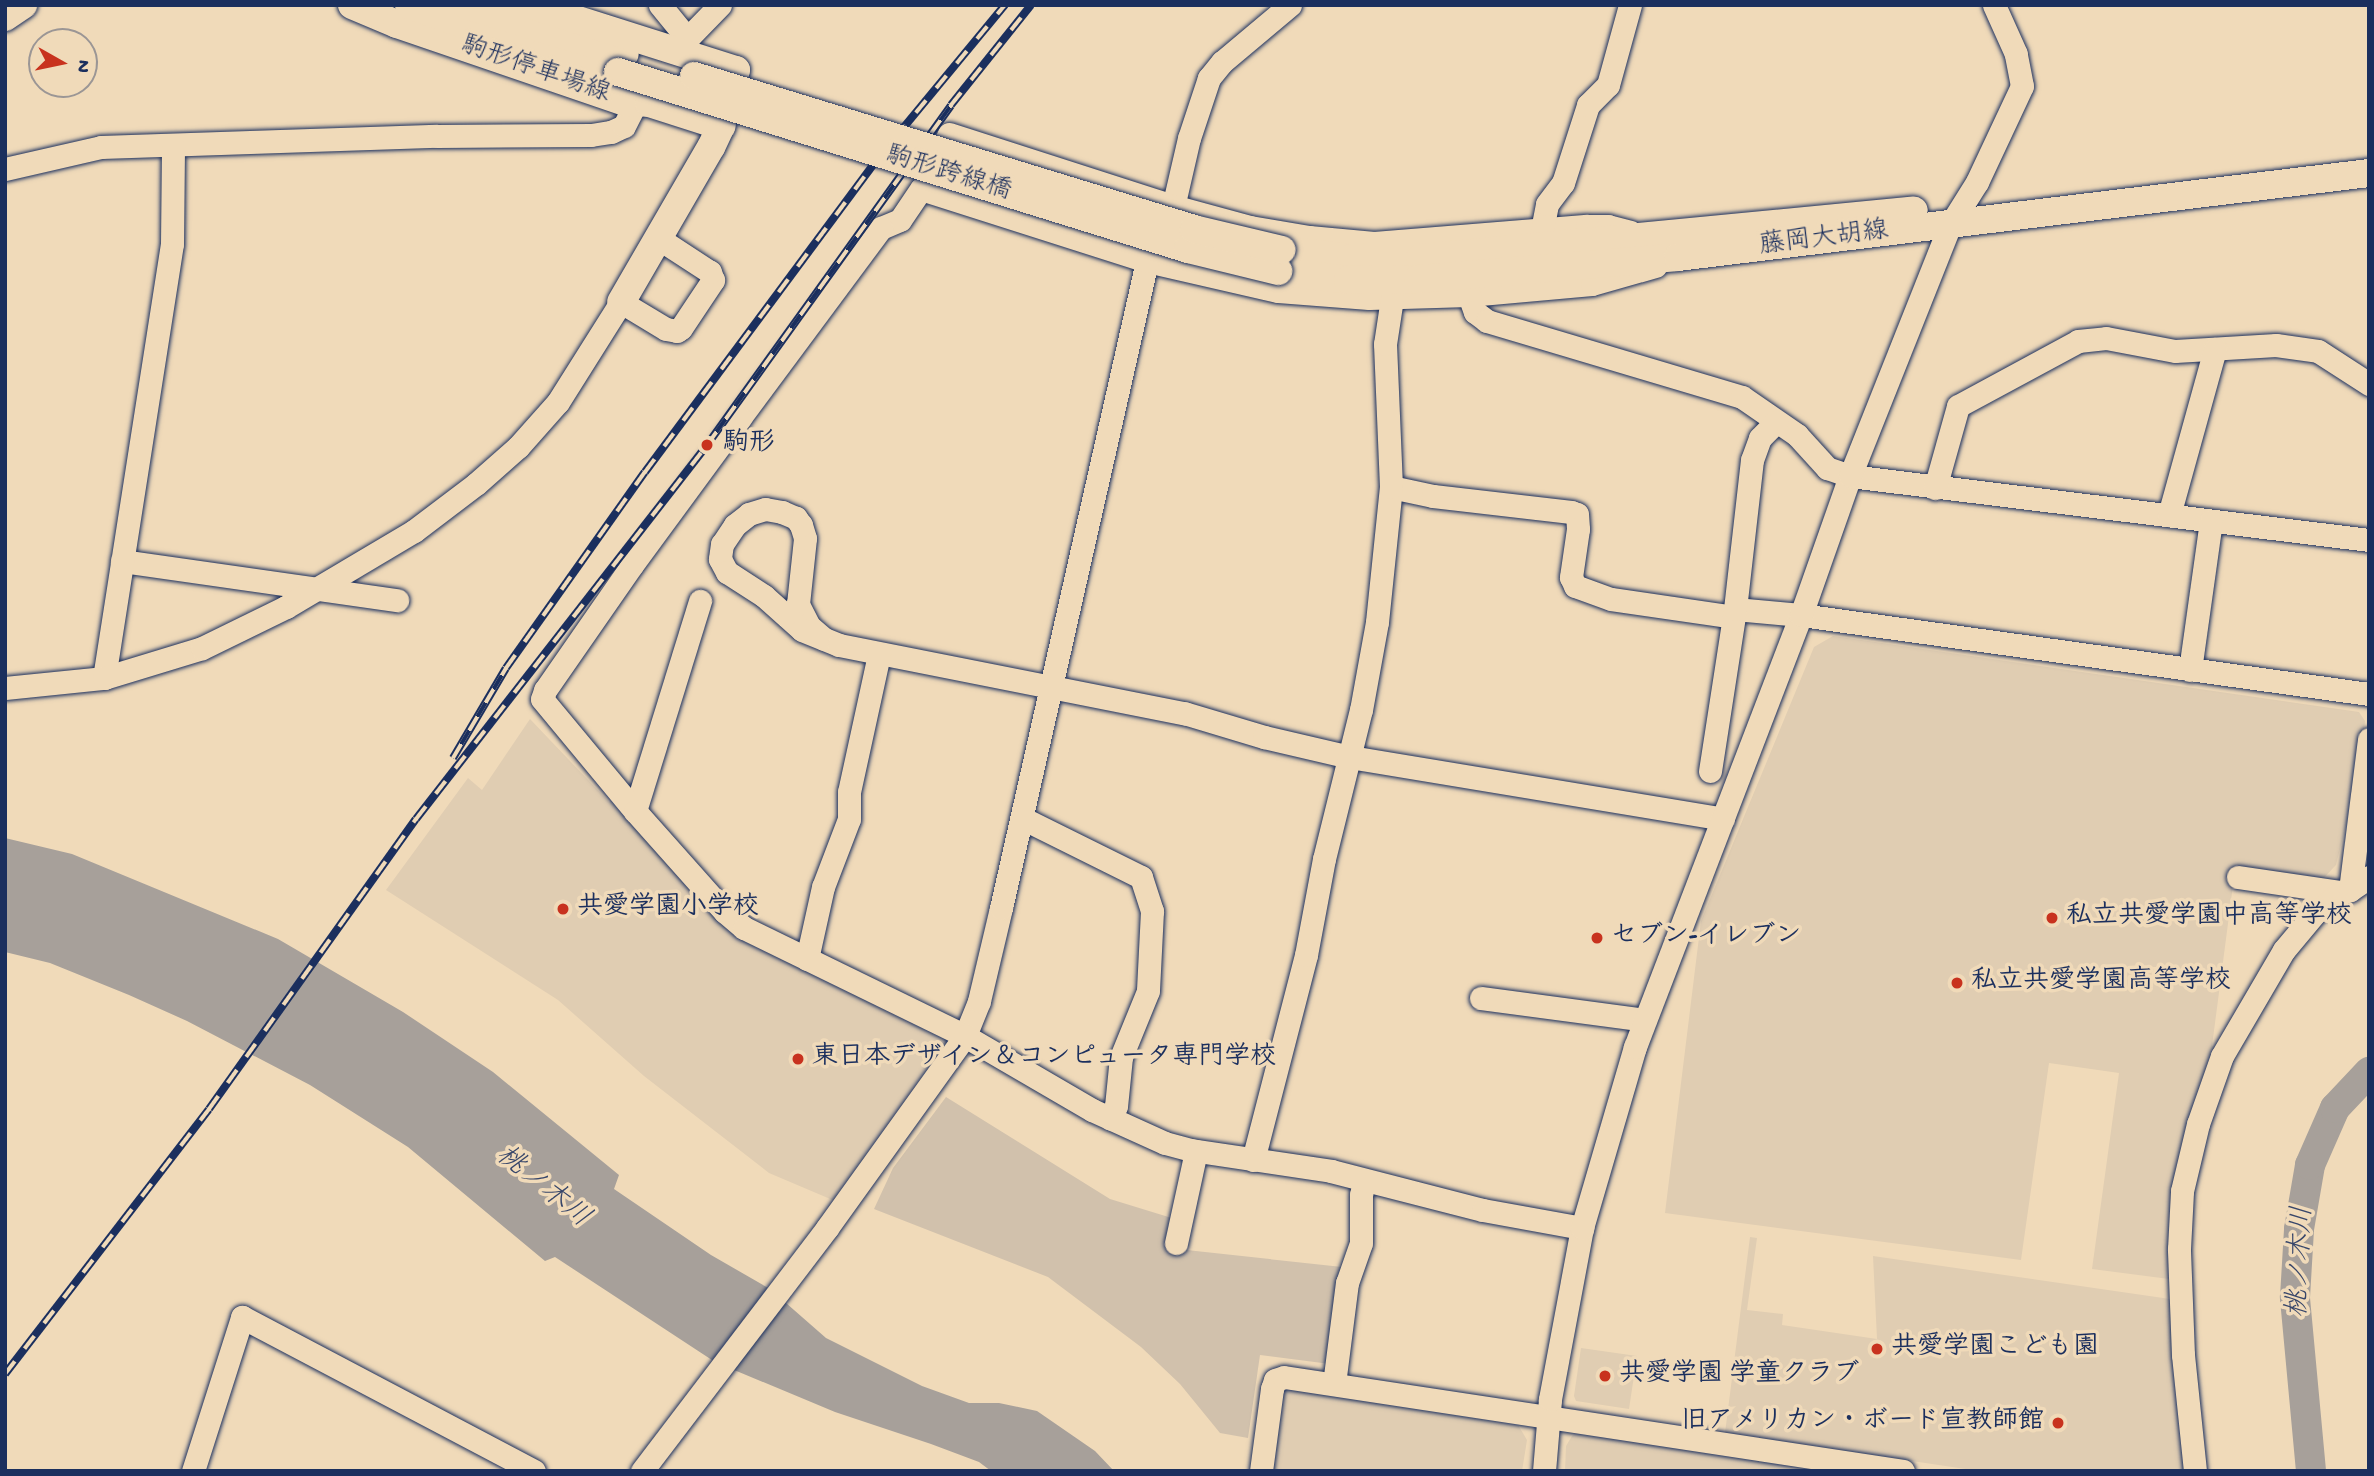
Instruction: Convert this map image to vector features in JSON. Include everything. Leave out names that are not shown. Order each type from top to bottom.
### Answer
[{"type":"main road","points":[[5,17],[23,5]]},
{"type":"main road","name":"駒形停車場線","points":[[352,5],[397,24],[635,104],[649,103],[721,126]]},
{"type":"main road","points":[[409,5],[543,52],[621,63]]},
{"type":"main road","points":[[466,5],[621,63]]},
{"type":"main road","points":[[531,5],[684,45],[736,70],[721,126],[621,302]]},
{"type":"main road","name":"駒形跨線橋","points":[[621,63],[1188,249],[1280,261]]},
{"type":"main road","name":"藤岡大胡線","points":[[1280,261],[1348,280],[1418,279],[1678,257],[2369,155]]},
{"type":"main road","name":"藤岡大胡線","points":[[1280,261],[1420,257],[1958,215],[2369,173]]},
{"type":"street","points":[[660,5],[684,45],[720,5]]},
{"type":"street","points":[[642,1471],[827,1228],[965,1037],[979,1001],[1147,261],[1156,248],[1174,206],[1189,138],[1209,78],[1222,62],[1290,5]]},
{"type":"street","points":[[1547,230],[1546,204],[1563,183],[1588,105],[1608,85],[1630,5]]},
{"type":"street","points":[[1544,1471],[1548,1418],[1564,1312],[1582,1228],[1601,1156],[1645,1020],[1801,615],[1850,476],[1958,215],[2022,86],[2016,54],[1994,5]]},
{"type":"street","points":[[5,169],[101,147],[437,136],[591,135],[611,132],[624,126],[635,104]]},
{"type":"street","points":[[1582,1228],[1483,1210],[1331,1171],[1196,1151],[1165,1143],[1110,1119],[965,1037],[744,928],[725,912],[635,811],[541,699],[632,565],[881,228],[900,220],[921,189],[923,178],[949,134],[1174,206],[1250,227],[1309,237],[1374,243],[1608,226],[1627,230],[1641,238]]},
{"type":"street","points":[[104,678],[172,244],[173,146]]},
{"type":"street","points":[[921,189],[1147,261],[1278,291],[1308,295],[1392,298],[1469,295],[1592,284],[1635,274],[1678,257]]},
{"type":"street","points":[[5,688],[104,678],[173,659],[225,638],[414,531],[511,454],[558,402],[621,302],[666,329],[677,331],[713,280],[710,272],[659,238]]},
{"type":"street","points":[[1469,295],[1475,312],[1487,321],[1742,397],[1797,435],[1827,468],[1850,476],[2369,540]]},
{"type":"street","points":[[1253,1160],[1306,955],[1324,859],[1350,757],[1377,622],[1391,487],[1385,344],[1392,298]]},
{"type":"street","points":[[1935,488],[1958,405],[2078,341],[2106,338],[2175,351],[2276,345],[2318,351],[2369,384]]},
{"type":"street","points":[[2169,515],[2215,349]]},
{"type":"street","points":[[1710,771],[1755,448],[1776,422]]},
{"type":"street","points":[[1391,487],[1433,496],[1577,514],[1578,529],[1571,578],[1575,586],[1611,599],[1734,613],[1801,615],[2369,694]]},
{"type":"street","points":[[824,639],[809,626],[798,604],[805,538],[801,525],[790,514],[765,509],[741,519],[726,537],[720,551],[727,572],[764,596],[802,630],[824,639],[880,654],[1184,713],[1264,737],[1350,757],[1723,819]]},
{"type":"street","points":[[2190,670],[2211,521]]},
{"type":"street","points":[[122,561],[397,600]]},
{"type":"street","points":[[635,811],[700,600]]},
{"type":"street","points":[[807,959],[823,887],[849,820],[849,792],[880,654]]},
{"type":"street","points":[[2195,1471],[2183,1355],[2179,1248],[2182,1191],[2189,1157],[2209,1086],[2246,1013],[2300,929],[2353,886],[2369,738]]},
{"type":"street","points":[[1021,818],[1141,877],[1152,911],[1148,991],[1121,1057],[1115,1106],[1110,1119]]},
{"type":"street","points":[[2238,877],[2353,886]]},
{"type":"street","points":[[1481,998],[1645,1020]]},
{"type":"street","points":[[1175,1243],[1196,1151]]},
{"type":"street","points":[[1334,1384],[1347,1283],[1361,1243],[1361,1195],[1364,1181]]},
{"type":"street","points":[[193,1471],[242,1317],[534,1471]]},
{"type":"street","points":[[1261,1471],[1275,1380],[1284,1377],[1903,1471]]},
{"type":"shaded area","name":"私立共愛学園高等学校","points":[[1833,636],[2359,712],[2365,721],[2358,777],[2336,865],[2320,882],[2235,870],[2212,1046],[2217,1048],[2172,1189],[2169,1279],[2092,1269],[2119,1073],[2049,1063],[2021,1260],[1665,1213],[1701,921],[1814,647]]},
{"type":"shaded area","points":[[530,719],[609,802],[614,797],[728,927],[951,1042],[835,1201],[769,1173],[644,1076],[558,1000],[386,890],[468,778],[482,790]]},
{"type":"shaded area","points":[[946,1097],[1110,1199],[1175,1219],[1168,1248],[1342,1267],[1330,1364],[1260,1355],[1248,1438],[1220,1433],[1180,1384],[1141,1347],[1048,1277],[874,1209],[893,1168]]},
{"type":"shaded area","points":[[1750,1237],[1757,1238],[1747,1310],[1783,1314],[1782,1325],[1877,1339],[1873,1256],[2170,1299],[2186,1471],[1979,1471],[1725,1433]]},
{"type":"shaded area","name":"共愛学園 学童クラブ","points":[[1581,1348],[1637,1356],[1629,1409],[1576,1401],[1574,1396]]},
{"type":"shaded area","points":[[1281,1388],[1518,1425],[1527,1440],[1522,1471],[1264,1471]]},
{"type":"shaded area","points":[[1580,1431],[1854,1471],[1565,1471],[1566,1446],[1572,1436]]},
{"type":"water","points":[[5,838],[72,854],[278,939],[403,1012],[493,1072],[619,1175],[614,1189],[711,1255],[770,1289],[826,1338],[922,1386],[969,1403],[999,1403],[1037,1411],[1095,1451],[1114,1471],[991,1471],[979,1462],[835,1412],[715,1362],[555,1257],[545,1261],[408,1147],[310,1085],[187,1021],[129,995],[50,963],[5,952]]},
{"type":"waterway","name":"桃ノ木川","points":[[2311,1471],[2295,1297],[2299,1229],[2310,1165],[2335,1108],[2369,1072]]},
{"type":"railway","points":[[453,758],[506,668],[645,472],[875,162],[1005,5]]},
{"type":"railway","points":[[5,1374],[209,1109],[416,819],[707,445],[951,105],[1031,5]]},
{"type":"place","name":"駒形","points":[[707,445]]},
{"type":"place","name":"共愛学園小学校","points":[[563,909]]},
{"type":"place","name":"私立共愛学園中高等学校","points":[[2052,918]]},
{"type":"place","name":"セブン-イレブン","points":[[1597,938]]},
{"type":"place","name":"私立共愛学園高等学校","points":[[1957,983]]},
{"type":"place","name":"東日本デザイン＆コンピュータ専門学校","points":[[798,1059]]},
{"type":"place","name":"共愛学園こども園","points":[[1877,1349]]},
{"type":"place","name":"共愛学園 学童クラブ","points":[[1605,1376]]},
{"type":"place","name":"旧アメリカン・ボード宣教師館","points":[[2058,1423]]}]
